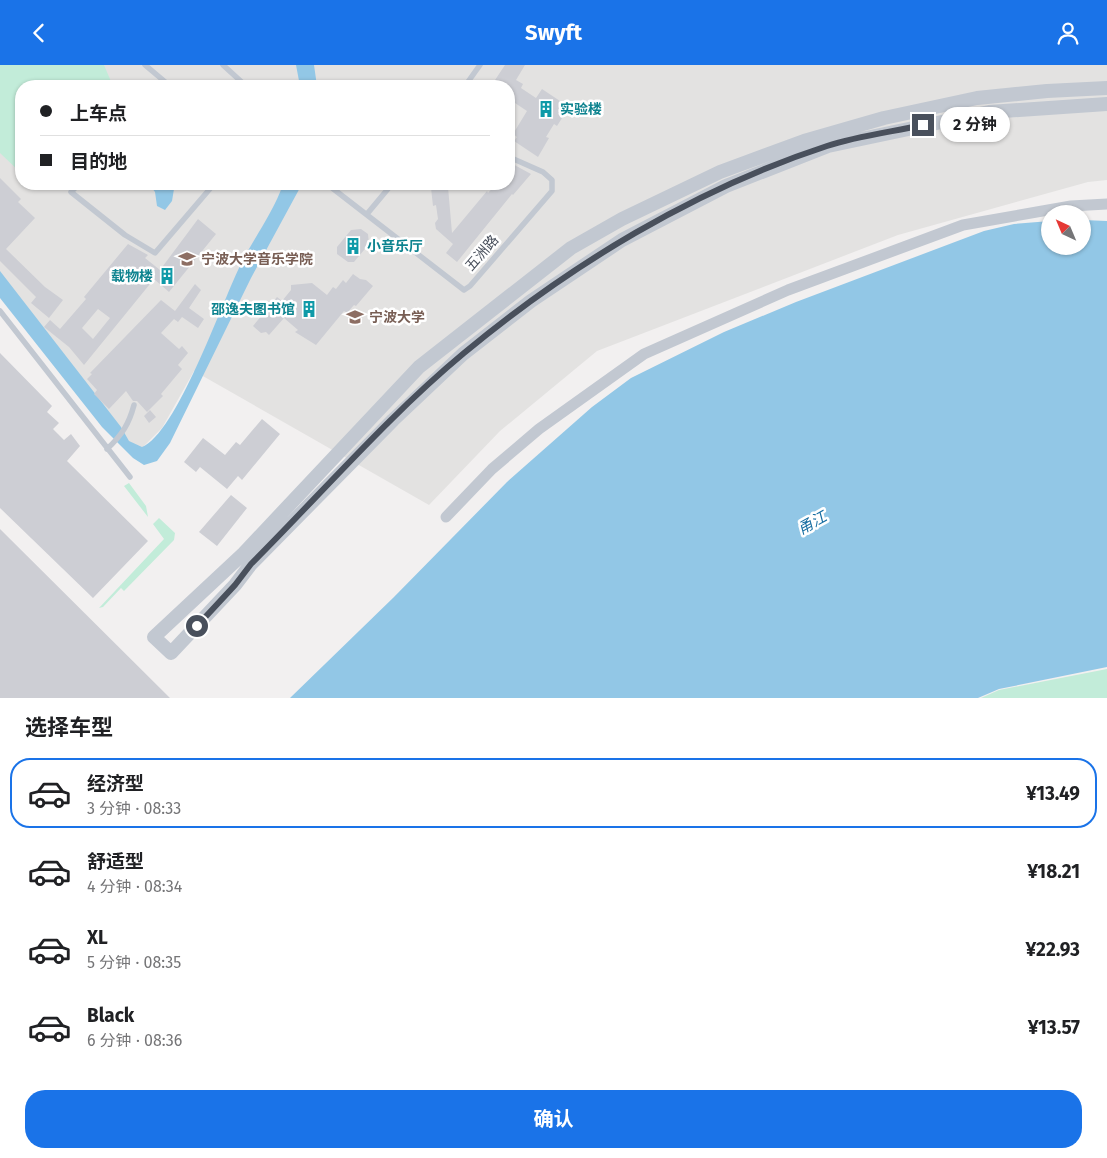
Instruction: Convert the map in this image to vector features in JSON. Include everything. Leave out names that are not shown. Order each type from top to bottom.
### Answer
[{"type":"street","points":[[1107,88],[1047,91],[977,99],[884,118],[804,141],[720,173],[622,219],[571,248],[419,367],[244,553],[154,637],[171,653],[235,585],[251,564],[392,420],[463,354],[532,301],[622,241],[726,186],[828,146],[989,112],[1107,104]]},
{"type":"street","points":[[446,517],[492,469],[539,429],[644,354],[788,290],[963,225],[1071,206],[1107,204]]},
{"type":"lane","points":[[145,65],[163,80]]},
{"type":"lane","points":[[224,65],[240,80]]},
{"type":"lane","points":[[469,80],[480,65]]},
{"type":"lane","name":"五洲路","points":[[335,190],[464,290],[470,286],[552,191],[552,180],[543,172],[515,160]]},
{"type":"lane","points":[[73,190],[71,192],[125,235],[155,253],[209,190]]},
{"type":"lane","points":[[367,214],[387,190]]},
{"type":"lane","points":[[0,311],[130,477]]},
{"type":"lane","points":[[108,449],[124,433],[130,421],[134,405]]},
{"type":"shaded area","name":"宁波大学","points":[[0,65],[1107,65],[1107,180],[1088,182],[898,235],[597,351],[500,431],[429,505],[194,371],[162,428],[139,451],[115,433],[0,283]]},
{"type":"green space","points":[[0,65],[104,65],[110,80],[15,80],[15,167],[0,153]]},
{"type":"green space","points":[[129,483],[146,506],[148,517],[124,486]]},
{"type":"green space","points":[[159,518],[175,533],[174,540],[124,591],[121,588],[103,607],[99,608],[164,539],[153,524]]},
{"type":"green space","points":[[1107,669],[1107,698],[981,698],[999,690]]},
{"type":"water","points":[[296,65],[314,65],[316,80],[299,80]]},
{"type":"water","points":[[154,190],[174,190],[172,201],[165,210],[157,206]]},
{"type":"water","points":[[281,190],[299,190],[251,278],[170,443],[157,461],[144,465],[133,458],[102,427],[0,298],[0,271],[121,427],[129,441],[142,447],[155,437],[169,419],[183,394],[197,367],[239,268]]},
{"type":"water","name":"甬江","points":[[1091,220],[1107,221],[1107,667],[999,689],[978,698],[290,698],[394,597],[507,482],[592,407],[631,378],[724,332],[796,302],[984,231],[1014,224],[1041,222],[1041,255],[1091,255]]},
{"type":"building","name":"实验楼","points":[[505,65],[525,65],[516,80],[523,84],[521,88],[536,98],[542,89],[569,107],[557,126],[554,124],[546,137],[549,138],[538,157],[515,142],[517,137],[515,131],[527,111],[515,103],[515,80],[495,80]]},
{"type":"building","points":[[515,165],[531,174],[512,194],[457,262],[446,253],[453,244],[436,229],[435,223],[438,219],[436,205],[433,206],[431,190],[448,190],[452,233],[487,191],[488,193],[491,190],[515,190]]},
{"type":"building","points":[[0,178],[21,199],[18,202],[35,218],[6,249],[45,287],[63,300],[49,318],[31,303],[36,297],[0,261]]},
{"type":"building","name":"载物楼","points":[[198,219],[216,234],[169,292],[154,279],[84,365],[69,347],[44,327],[50,320],[60,329],[86,299],[84,297],[128,244],[148,255],[145,258],[160,270]],"holes":[[[98,309],[110,318],[93,339],[82,328]]]},
{"type":"building","name":"小音乐厅","points":[[361,229],[368,234],[369,244],[354,262],[348,262],[337,254],[337,247],[351,230]]},
{"type":"building","name":"邵逸夫图书馆","points":[[353,274],[360,279],[366,280],[373,286],[356,306],[354,305],[347,313],[344,311],[316,345],[295,332],[298,330],[284,318],[269,335],[266,332],[261,333],[253,326],[277,297],[282,301],[291,290],[291,285],[312,283],[327,295],[333,287],[336,289],[343,280],[346,283]]},
{"type":"building","points":[[195,284],[201,290],[189,308],[204,319],[198,328],[182,317],[178,322],[174,319],[161,333],[179,349],[182,346],[188,353],[178,365],[182,369],[161,394],[163,396],[147,412],[137,401],[133,401],[126,391],[109,409],[94,394],[97,390],[87,379],[92,374],[90,373],[161,300],[175,311]]},
{"type":"building","points":[[0,353],[52,406],[47,412],[59,423],[53,429],[64,440],[71,434],[80,446],[67,461],[148,541],[93,598],[0,508]]},
{"type":"building","points":[[150,410],[156,417],[149,423],[144,416]]},
{"type":"building","points":[[262,419],[280,434],[242,480],[238,476],[227,489],[200,467],[196,472],[184,462],[203,438],[225,455],[236,442],[240,445]]},
{"type":"building","points":[[231,495],[247,508],[217,546],[199,532]]},
{"type":"building","points":[[0,529],[170,698],[0,698]]},
{"type":"place","name":"实验楼","points":[[546,109]]},
{"type":"place","name":"小音乐厅","points":[[353,246]]},
{"type":"place","name":"宁波大学音乐学院","points":[[187,259]]},
{"type":"place","name":"载物楼","points":[[167,276]]},
{"type":"place","name":"邵逸夫图书馆","points":[[309,309]]},
{"type":"place","name":"宁波大学","points":[[355,317]]},
{"type":"route","points":[[197,626],[235,585],[251,564],[392,420],[463,354],[532,301],[622,241],[726,186],[828,146],[923,125]]}]
